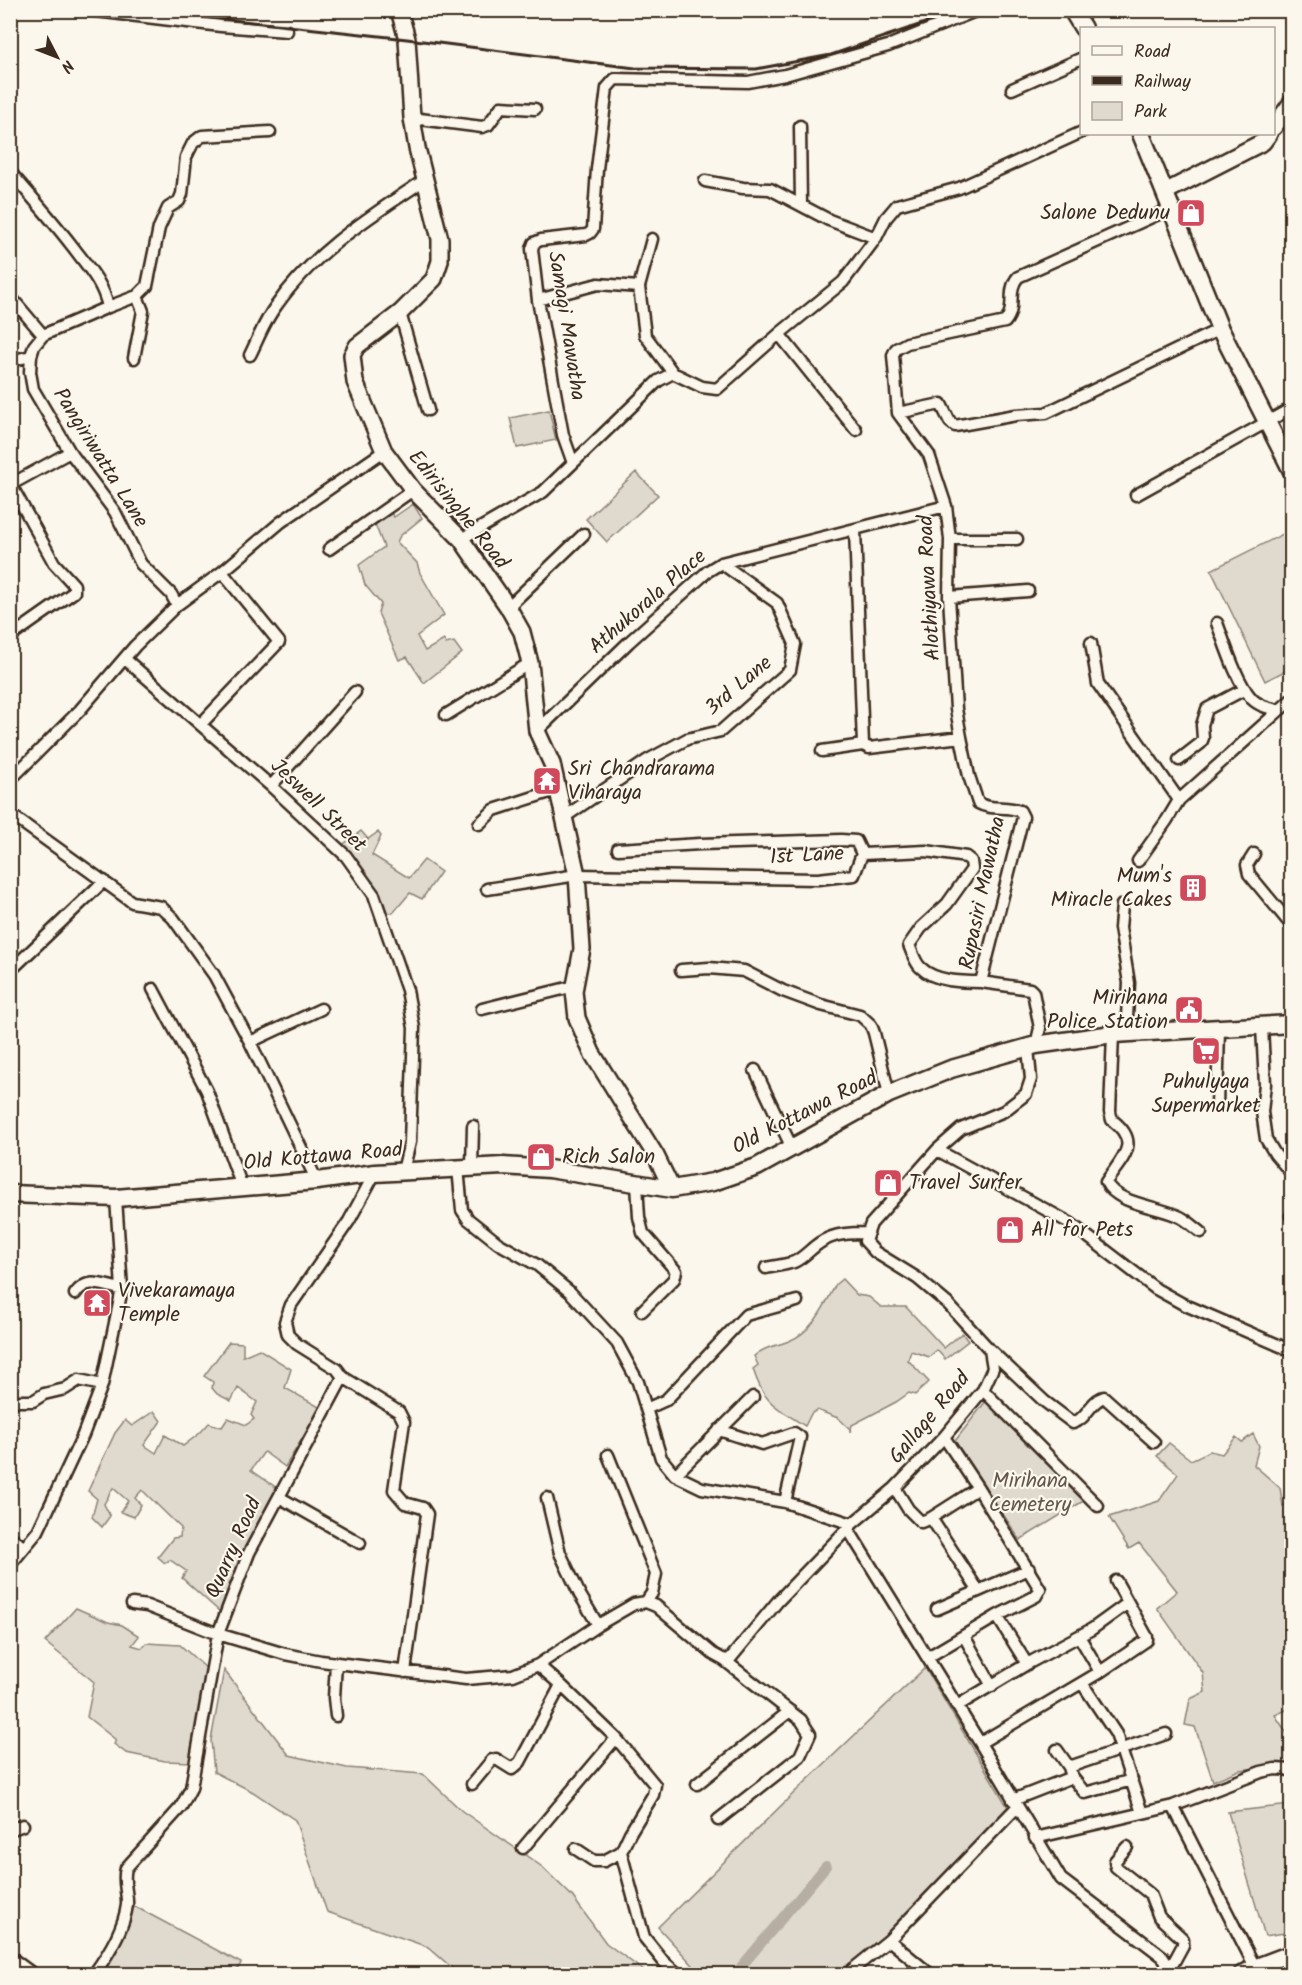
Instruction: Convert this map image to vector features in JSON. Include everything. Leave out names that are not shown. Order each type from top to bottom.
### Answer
[{"type":"main road","name":"Edirisinghe Road","points":[[399,10],[406,39],[412,118],[417,148],[440,239],[440,261],[434,279],[400,313],[357,346],[352,355],[355,382],[384,451],[414,490],[461,539],[508,607],[522,632],[530,663],[537,731],[552,764],[559,789],[563,818],[577,875],[582,949],[575,986],[577,1018],[591,1053],[656,1156],[672,1189]]},
{"type":"main road","points":[[1071,10],[1082,27]]},
{"type":"main road","points":[[1275,126],[1292,102]]},
{"type":"main road","points":[[1141,135],[1220,329],[1292,471]]},
{"type":"main road","points":[[1165,192],[1263,142],[1268,135]]},
{"type":"main road","name":"Old Kottawa Road","points":[[10,1194],[116,1198],[317,1181],[375,1173],[503,1166],[549,1169],[672,1189],[713,1182],[757,1167],[889,1094],[951,1069],[1032,1046],[1120,1034],[1292,1024]]},
{"type":"main road","points":[[1249,1971],[1292,1953]]},
{"type":"street","points":[[87,10],[210,25],[287,31]]},
{"type":"street","name":"Samagi Mawatha","points":[[573,464],[563,435],[538,300],[532,249],[534,243],[541,240],[586,235],[593,229],[597,169],[607,88],[615,79],[748,82],[784,75],[888,46],[978,10]]},
{"type":"street","points":[[1012,89],[1080,59]]},
{"type":"street","points":[[412,118],[482,127],[488,125],[501,107],[536,109]]},
{"type":"street","points":[[800,126],[801,205]]},
{"type":"street","points":[[10,361],[31,356],[34,346],[43,335],[137,296],[147,286],[159,228],[168,208],[179,201],[182,194],[186,157],[193,143],[202,136],[270,132]]},
{"type":"street","points":[[652,239],[639,287],[645,335],[673,373],[702,387],[717,389],[843,282],[897,205],[959,188],[1080,133]]},
{"type":"street","points":[[10,172],[47,214],[97,279],[105,293],[108,307]]},
{"type":"street","points":[[250,355],[274,307],[301,275],[345,234],[426,179]]},
{"type":"street","points":[[705,181],[743,188],[770,189],[829,220],[876,238]]},
{"type":"street","points":[[1172,208],[1017,277],[1011,289],[1010,314],[1005,322],[907,343],[896,349],[893,355],[898,413],[941,404],[950,422],[955,426],[1016,415],[1046,413],[1220,329]]},
{"type":"street","points":[[538,300],[598,284],[639,287]]},
{"type":"street","points":[[10,296],[43,335]]},
{"type":"street","points":[[134,358],[142,311],[137,296]]},
{"type":"street","points":[[400,313],[428,410]]},
{"type":"street","points":[[779,334],[856,430]]},
{"type":"street","name":"Pangiriwatta Lane","points":[[31,356],[30,372],[33,389],[70,452],[115,512],[141,564],[171,594],[177,605]]},
{"type":"street","points":[[461,539],[543,492],[658,381],[673,373]]},
{"type":"street","points":[[1136,495],[1292,408]]},
{"type":"street","name":"Alothiyawa Road","points":[[898,413],[929,455],[946,506],[950,539],[949,597],[956,709],[961,737]]},
{"type":"street","points":[[10,780],[80,710],[135,646],[177,605],[222,572],[281,522],[384,451]]},
{"type":"street","points":[[10,637],[74,592],[74,585],[54,563],[11,485],[70,452]]},
{"type":"street","points":[[329,549],[414,490]]},
{"type":"street","name":"Athukorala Place","points":[[537,731],[629,642],[708,571],[721,563],[946,506]]},
{"type":"street","points":[[855,528],[863,745]]},
{"type":"street","points":[[508,607],[584,534]]},
{"type":"street","points":[[950,539],[1017,539]]},
{"type":"street","name":"3rd Lane","points":[[563,818],[648,760],[687,739],[721,731],[790,670],[795,644],[777,603],[721,563]]},
{"type":"street","points":[[201,724],[279,642],[222,572]]},
{"type":"street","points":[[949,597],[1028,591]]},
{"type":"street","points":[[1216,623],[1232,663],[1252,699],[1260,705],[1278,710]]},
{"type":"street","points":[[1091,643],[1098,684],[1179,800]]},
{"type":"street","name":"Jeswell Street","points":[[125,659],[271,786],[346,856],[374,895],[407,990],[414,1028],[410,1142],[402,1171]]},
{"type":"street","points":[[446,715],[530,663]]},
{"type":"street","points":[[1179,760],[1201,743],[1202,725],[1207,709],[1245,689]]},
{"type":"street","points":[[271,786],[356,692]]},
{"type":"street","points":[[1138,861],[1179,800],[1292,699]]},
{"type":"street","points":[[822,751],[863,745],[869,748],[961,737]]},
{"type":"street","name":"Rupasiri Mawatha","points":[[961,737],[969,776],[978,803],[989,808],[1012,807],[1020,811],[1023,817],[981,982],[1030,989],[1033,992],[1040,1028],[1032,1046]]},
{"type":"street","points":[[479,824],[494,810],[559,789]]},
{"type":"street","points":[[10,814],[132,902],[161,907],[173,918],[214,975],[250,1042],[317,1181]]},
{"type":"street","points":[[618,849],[841,840],[856,841],[862,854]]},
{"type":"street","name":"1st Lane","points":[[577,875],[818,879],[854,875],[862,854],[926,851],[966,857],[971,861],[972,869],[947,904],[921,928],[909,945],[920,966],[929,974],[940,978],[981,982]]},
{"type":"street","points":[[1254,854],[1247,865],[1249,874],[1292,926]]},
{"type":"street","points":[[487,888],[577,875]]},
{"type":"street","points":[[10,971],[104,881]]},
{"type":"street","points":[[1122,905],[1120,928],[1129,983],[1110,1112],[1112,1120],[1123,1129],[1128,1137],[1128,1149],[1106,1182],[1109,1190],[1119,1197],[1179,1216],[1201,1232]]},
{"type":"street","points":[[681,970],[709,968],[744,971],[783,991],[821,1005],[860,1015],[871,1025],[874,1033],[889,1094]]},
{"type":"street","points":[[482,1009],[575,986]]},
{"type":"street","points":[[153,989],[207,1091],[242,1187]]},
{"type":"street","points":[[250,1042],[321,1009]]},
{"type":"street","points":[[1262,1027],[1265,1084],[1262,1112],[1266,1139],[1275,1155],[1292,1174]]},
{"type":"street","points":[[1217,1107],[1219,1029]]},
{"type":"street","points":[[1032,1046],[1032,1079],[1026,1094],[1004,1111],[961,1129],[937,1150],[871,1224],[865,1241],[875,1252],[917,1278],[948,1304],[990,1350],[1044,1401],[1073,1423],[1079,1421],[1096,1400],[1104,1398],[1154,1442]]},
{"type":"street","points":[[755,1070],[792,1148]]},
{"type":"street","points":[[473,1126],[465,1167],[462,1210],[468,1219],[498,1243],[537,1265],[570,1292],[617,1343],[638,1382],[661,1458],[675,1475],[702,1488],[785,1502],[850,1526],[1061,1879],[1162,1956],[1170,1972]]},
{"type":"street","points":[[937,1150],[1070,1223],[1156,1288],[1183,1304],[1292,1351]]},
{"type":"street","points":[[375,1173],[349,1221],[291,1305],[285,1322],[288,1335],[297,1344],[337,1369],[343,1377],[399,1412],[404,1422],[394,1490],[405,1503],[423,1508],[427,1514],[405,1672]]},
{"type":"street","points":[[637,1184],[639,1217],[643,1233],[676,1271],[674,1279],[642,1311]]},
{"type":"street","points":[[10,1565],[38,1531],[83,1435],[102,1385],[122,1289],[116,1198]]},
{"type":"street","points":[[766,1268],[792,1263],[804,1257],[821,1242],[837,1236],[868,1233]]},
{"type":"street","points":[[75,1294],[80,1286],[87,1283],[122,1289]]},
{"type":"street","points":[[646,1409],[666,1400],[746,1315],[797,1301]]},
{"type":"street","name":"Gallage Road","points":[[724,1660],[730,1659],[778,1601],[850,1526],[895,1488],[944,1437],[983,1390],[993,1368],[990,1350]]},
{"type":"street","name":"Quarry Road","points":[[94,1974],[105,1958],[124,1918],[127,1903],[123,1877],[126,1868],[181,1807],[191,1788],[218,1634],[249,1553],[343,1377]]},
{"type":"street","points":[[10,1401],[33,1401],[44,1394],[65,1389],[79,1380],[102,1385]]},
{"type":"street","points":[[983,1390],[1098,1506]]},
{"type":"street","points":[[675,1475],[753,1397]]},
{"type":"street","points":[[719,1430],[762,1444],[794,1433],[800,1437],[785,1502]]},
{"type":"street","points":[[928,1657],[1039,1593],[1040,1589],[944,1437]]},
{"type":"street","points":[[608,1455],[656,1574],[652,1593],[646,1602]]},
{"type":"street","points":[[895,1488],[908,1509],[921,1522],[978,1488]]},
{"type":"street","points":[[279,1497],[360,1542]]},
{"type":"street","points":[[547,1498],[560,1553],[580,1595],[598,1625]]},
{"type":"street","points":[[931,1518],[978,1590]]},
{"type":"street","points":[[10,1536],[24,1548]]},
{"type":"street","points":[[938,1609],[1029,1569]]},
{"type":"street","points":[[980,1743],[1100,1672],[1146,1640],[1147,1637],[1116,1581]]},
{"type":"street","points":[[132,1604],[147,1606],[218,1634],[285,1654],[336,1663],[466,1679],[513,1675],[538,1665],[598,1625],[634,1604],[646,1602],[656,1606],[712,1654],[724,1660],[790,1711],[801,1720],[810,1734],[800,1755],[718,1820]]},
{"type":"street","points":[[957,1706],[1027,1664],[1092,1629],[1128,1603]]},
{"type":"street","points":[[997,1616],[1027,1664]]},
{"type":"street","points":[[964,1636],[992,1686]]},
{"type":"street","points":[[1079,1636],[1100,1672]]},
{"type":"street","points":[[336,1663],[334,1698],[336,1716]]},
{"type":"street","points":[[538,1665],[561,1684],[616,1738],[655,1785],[653,1795],[621,1852],[604,1861],[594,1861],[576,1848]]},
{"type":"street","points":[[1082,1683],[1116,1734],[1142,1813]]},
{"type":"street","points":[[472,1784],[492,1760],[496,1759],[512,1769],[520,1762],[561,1684]]},
{"type":"street","points":[[697,1784],[790,1711]]},
{"type":"street","points":[[847,1974],[889,1940],[1015,1804],[1071,1772],[1122,1749],[1166,1734]]},
{"type":"street","points":[[523,1848],[616,1738]]},
{"type":"street","points":[[1057,1750],[1085,1792],[1132,1780]]},
{"type":"street","points":[[1035,1838],[1173,1806],[1261,1772],[1275,1769],[1292,1770]]},
{"type":"street","points":[[1173,1806],[1249,1971]]},
{"type":"street","points":[[10,1830],[23,1825]]},
{"type":"street","points":[[1128,1847],[1115,1861],[1116,1867],[1150,1894],[1159,1917],[1183,1939],[1183,1945],[1170,1972]]},
{"type":"street","points":[[621,1852],[644,1937],[664,1962],[678,1974]]},
{"type":"street","points":[[889,1940],[930,1974]]},
{"type":"street","points":[[10,1957],[33,1974]]},
{"type":"green space","points":[[549,410],[556,440],[517,448],[510,418]]},
{"type":"green space","points":[[636,472],[658,495],[607,542],[586,519]]},
{"type":"green space","points":[[413,504],[422,518],[400,536],[397,542],[417,563],[420,573],[444,615],[417,636],[425,651],[444,640],[446,644],[454,642],[462,653],[424,683],[407,657],[399,660],[378,613],[381,604],[365,585],[359,565],[384,547],[374,522],[390,512],[394,517]]},
{"type":"green space","points":[[1291,530],[1291,668],[1265,681],[1211,570]]},
{"type":"green space","points":[[361,831],[368,839],[378,832],[381,836],[372,855],[409,878],[424,860],[441,872],[422,899],[410,893],[393,913],[384,912],[341,846]]},
{"type":"green space","points":[[842,1279],[857,1295],[869,1297],[881,1307],[906,1307],[944,1348],[962,1333],[968,1341],[945,1359],[937,1350],[929,1357],[911,1351],[908,1360],[929,1382],[915,1395],[909,1393],[852,1425],[850,1432],[850,1429],[838,1418],[817,1410],[811,1414],[805,1426],[786,1414],[772,1404],[757,1381],[753,1369],[758,1365],[754,1356],[798,1337],[812,1324],[836,1284]]},
{"type":"green space","points":[[229,1342],[243,1343],[243,1356],[259,1349],[291,1369],[285,1388],[321,1408],[285,1467],[264,1452],[251,1470],[277,1488],[229,1585],[220,1612],[182,1578],[186,1571],[170,1560],[165,1563],[158,1557],[173,1538],[180,1537],[181,1528],[142,1490],[135,1498],[141,1505],[134,1517],[120,1512],[128,1501],[113,1488],[104,1504],[110,1516],[102,1527],[92,1517],[97,1499],[88,1491],[115,1433],[125,1420],[132,1426],[154,1411],[161,1421],[144,1445],[156,1453],[165,1435],[183,1446],[209,1423],[222,1427],[228,1418],[246,1425],[254,1419],[251,1415],[257,1402],[238,1388],[231,1401],[217,1394],[212,1388],[213,1382],[204,1376]]},
{"type":"green space","name":"Mirihana Cemetery","points":[[986,1401],[1085,1500],[1020,1540],[955,1441]]},
{"type":"green space","points":[[1253,1434],[1259,1446],[1254,1465],[1280,1488],[1283,1506],[1291,1501],[1291,1708],[1275,1715],[1291,1739],[1291,1764],[1239,1770],[1213,1781],[1195,1727],[1185,1725],[1190,1699],[1205,1692],[1203,1673],[1157,1608],[1177,1591],[1139,1543],[1129,1549],[1109,1517],[1159,1501],[1178,1474],[1157,1456],[1169,1443],[1191,1460],[1210,1451],[1222,1454],[1236,1437],[1242,1442]]},
{"type":"green space","points":[[76,1608],[108,1622],[122,1625],[139,1636],[132,1645],[142,1648],[146,1643],[180,1645],[206,1668],[191,1762],[165,1761],[126,1753],[114,1744],[116,1740],[87,1717],[94,1682],[45,1642]]},
{"type":"green space","points":[[925,1668],[1012,1814],[928,1901],[844,1974],[701,1974],[658,1927]]},
{"type":"green space","points":[[224,1670],[289,1755],[347,1768],[423,1774],[462,1811],[541,1866],[572,1896],[606,1943],[648,1974],[459,1974],[428,1947],[327,1912],[295,1820],[253,1792],[214,1772],[211,1740]]},
{"type":"green space","points":[[1291,1805],[1291,1932],[1265,1936],[1228,1812]]},
{"type":"green space","points":[[134,1906],[241,1963],[235,1974],[101,1974]]},
{"type":"waterway","points":[[738,1974],[741,1967],[826,1866]]},
{"type":"railway","points":[[142,10],[407,39],[635,68],[756,69],[831,55],[963,10]]},
{"type":"place","name":"Salone Dedunu","points":[[1191,213]]},
{"type":"place","name":"Sri Chandrarama Viharaya","points":[[547,781]]},
{"type":"place","name":"Mum's Miracle Cakes","points":[[1193,888]]},
{"type":"place","name":"Mirihana Police Station","points":[[1189,1010]]},
{"type":"place","name":"Puhulyaya Supermarket","points":[[1206,1051]]},
{"type":"place","name":"Rich Salon","points":[[541,1157]]},
{"type":"place","name":"Travel Surfer","points":[[888,1183]]},
{"type":"place","name":"All for Pets","points":[[1010,1230]]},
{"type":"place","name":"Vivekaramaya Temple","points":[[97,1303]]}]
